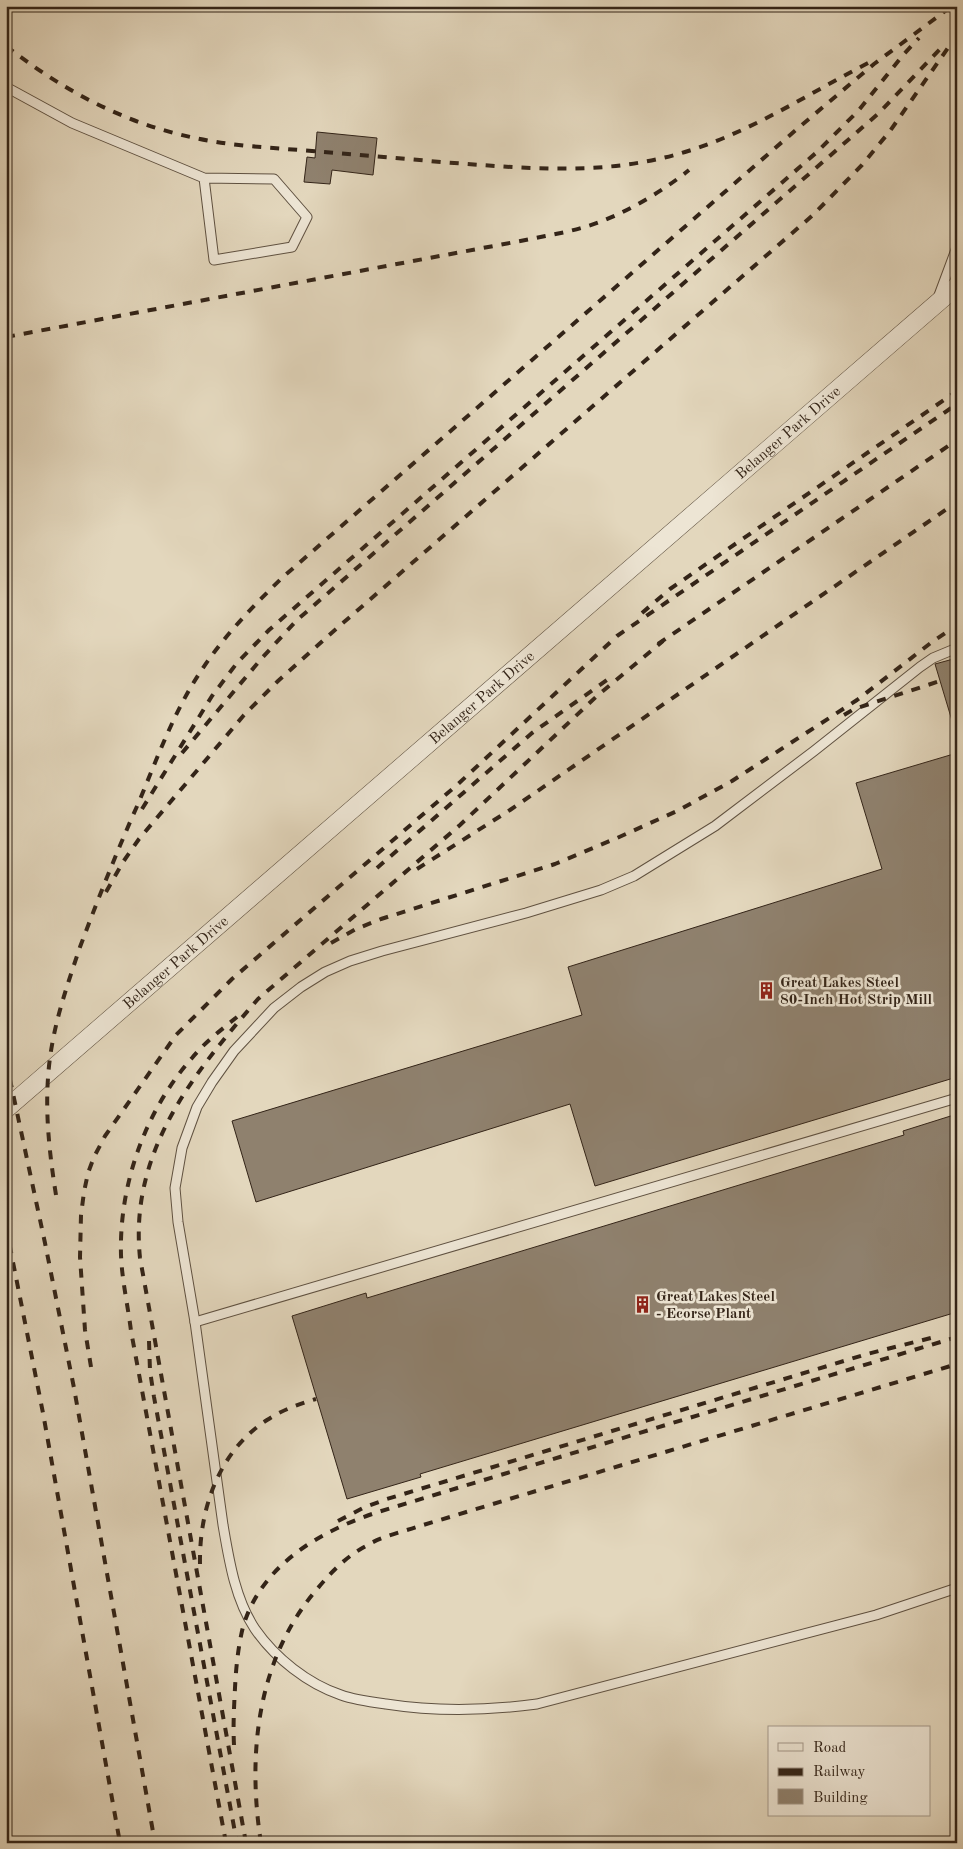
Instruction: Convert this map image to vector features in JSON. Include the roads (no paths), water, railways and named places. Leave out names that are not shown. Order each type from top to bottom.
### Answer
[{"type":"street","name":"Belanger Park Drive","points":[[6,1109],[957,286]]},
{"type":"lane","points":[[6,87],[72,124],[204,178],[274,179],[307,216],[292,247],[214,260],[204,178]]},
{"type":"lane","points":[[935,305],[957,247]]},
{"type":"lane","points":[[957,648],[933,658],[920,667],[715,826],[634,876],[601,890],[526,913],[350,961],[325,972],[301,987],[274,1008],[234,1051],[212,1082],[197,1107],[182,1148],[175,1188],[178,1222],[195,1322],[223,1525],[237,1588],[248,1615],[265,1641],[277,1654],[307,1678],[342,1696],[370,1702],[439,1711],[500,1709],[537,1704],[876,1615],[957,1588]]},
{"type":"lane","points":[[195,1322],[957,1098]]},
{"type":"railway","points":[[56,1195],[49,1139],[47,1101],[52,1045],[64,996],[80,947],[101,893],[166,736],[191,686],[219,646],[250,610],[283,577],[797,129],[874,64],[952,6]]},
{"type":"railway","points":[[106,892],[139,839],[244,715],[328,636],[813,215],[862,165],[890,131],[957,35]]},
{"type":"railway","points":[[142,809],[212,696],[237,663],[269,630],[817,152],[859,110],[919,38]]},
{"type":"railway","points":[[6,46],[34,67],[90,101],[149,126],[181,135],[248,146],[441,162],[563,169],[594,168],[654,160],[709,144],[779,112],[868,63]]},
{"type":"railway","points":[[182,753],[262,658],[296,621],[879,113],[941,48]]},
{"type":"railway","points":[[6,337],[574,230],[601,222],[627,210],[654,195],[689,170]]},
{"type":"railway","points":[[642,613],[670,589],[957,391]]},
{"type":"railway","points":[[91,1367],[85,1330],[80,1257],[81,1215],[88,1173],[105,1136],[176,1035],[232,979],[457,785],[617,636],[957,404]]},
{"type":"railway","points":[[658,644],[957,440]]},
{"type":"railway","points":[[417,869],[510,810],[957,502]]},
{"type":"railway","points":[[331,943],[356,929],[381,919],[555,864],[677,811],[732,781],[857,700],[957,625]]},
{"type":"railway","points":[[246,1843],[140,1258],[139,1220],[145,1183],[155,1149],[170,1117],[189,1086],[258,999],[460,825],[597,696],[663,641]]},
{"type":"railway","points":[[377,868],[532,733],[607,680]]},
{"type":"railway","points":[[844,715],[854,709],[940,681]]},
{"type":"railway","points":[[226,1843],[131,1331],[121,1255],[125,1202],[130,1176],[148,1125],[175,1079],[192,1058],[208,1041],[237,1017]]},
{"type":"railway","points":[[6,1061],[74,1388],[155,1843]]},
{"type":"railway","points":[[6,1227],[43,1413],[120,1843]]},
{"type":"railway","points":[[338,1521],[365,1507],[387,1499],[867,1354],[939,1336]]},
{"type":"railway","points":[[234,1745],[235,1680],[243,1627],[252,1605],[278,1568],[315,1540],[335,1529],[378,1512],[957,1337]]},
{"type":"railway","points":[[149,1341],[150,1371],[154,1397],[237,1843]]},
{"type":"railway","points":[[261,1843],[255,1775],[261,1708],[269,1676],[281,1645],[297,1615],[318,1588],[352,1554],[392,1534],[957,1364]]},
{"type":"railway","points":[[200,1564],[203,1523],[208,1502],[224,1465],[250,1433],[267,1420],[291,1408],[316,1399]]},
{"type":"place","name":"Great Lakes Steel 80-Inch Hot Strip Mill","points":[[766,991]]},
{"type":"place","name":"Great Lakes Steel - Ecorse Plant","points":[[642,1305]]}]
